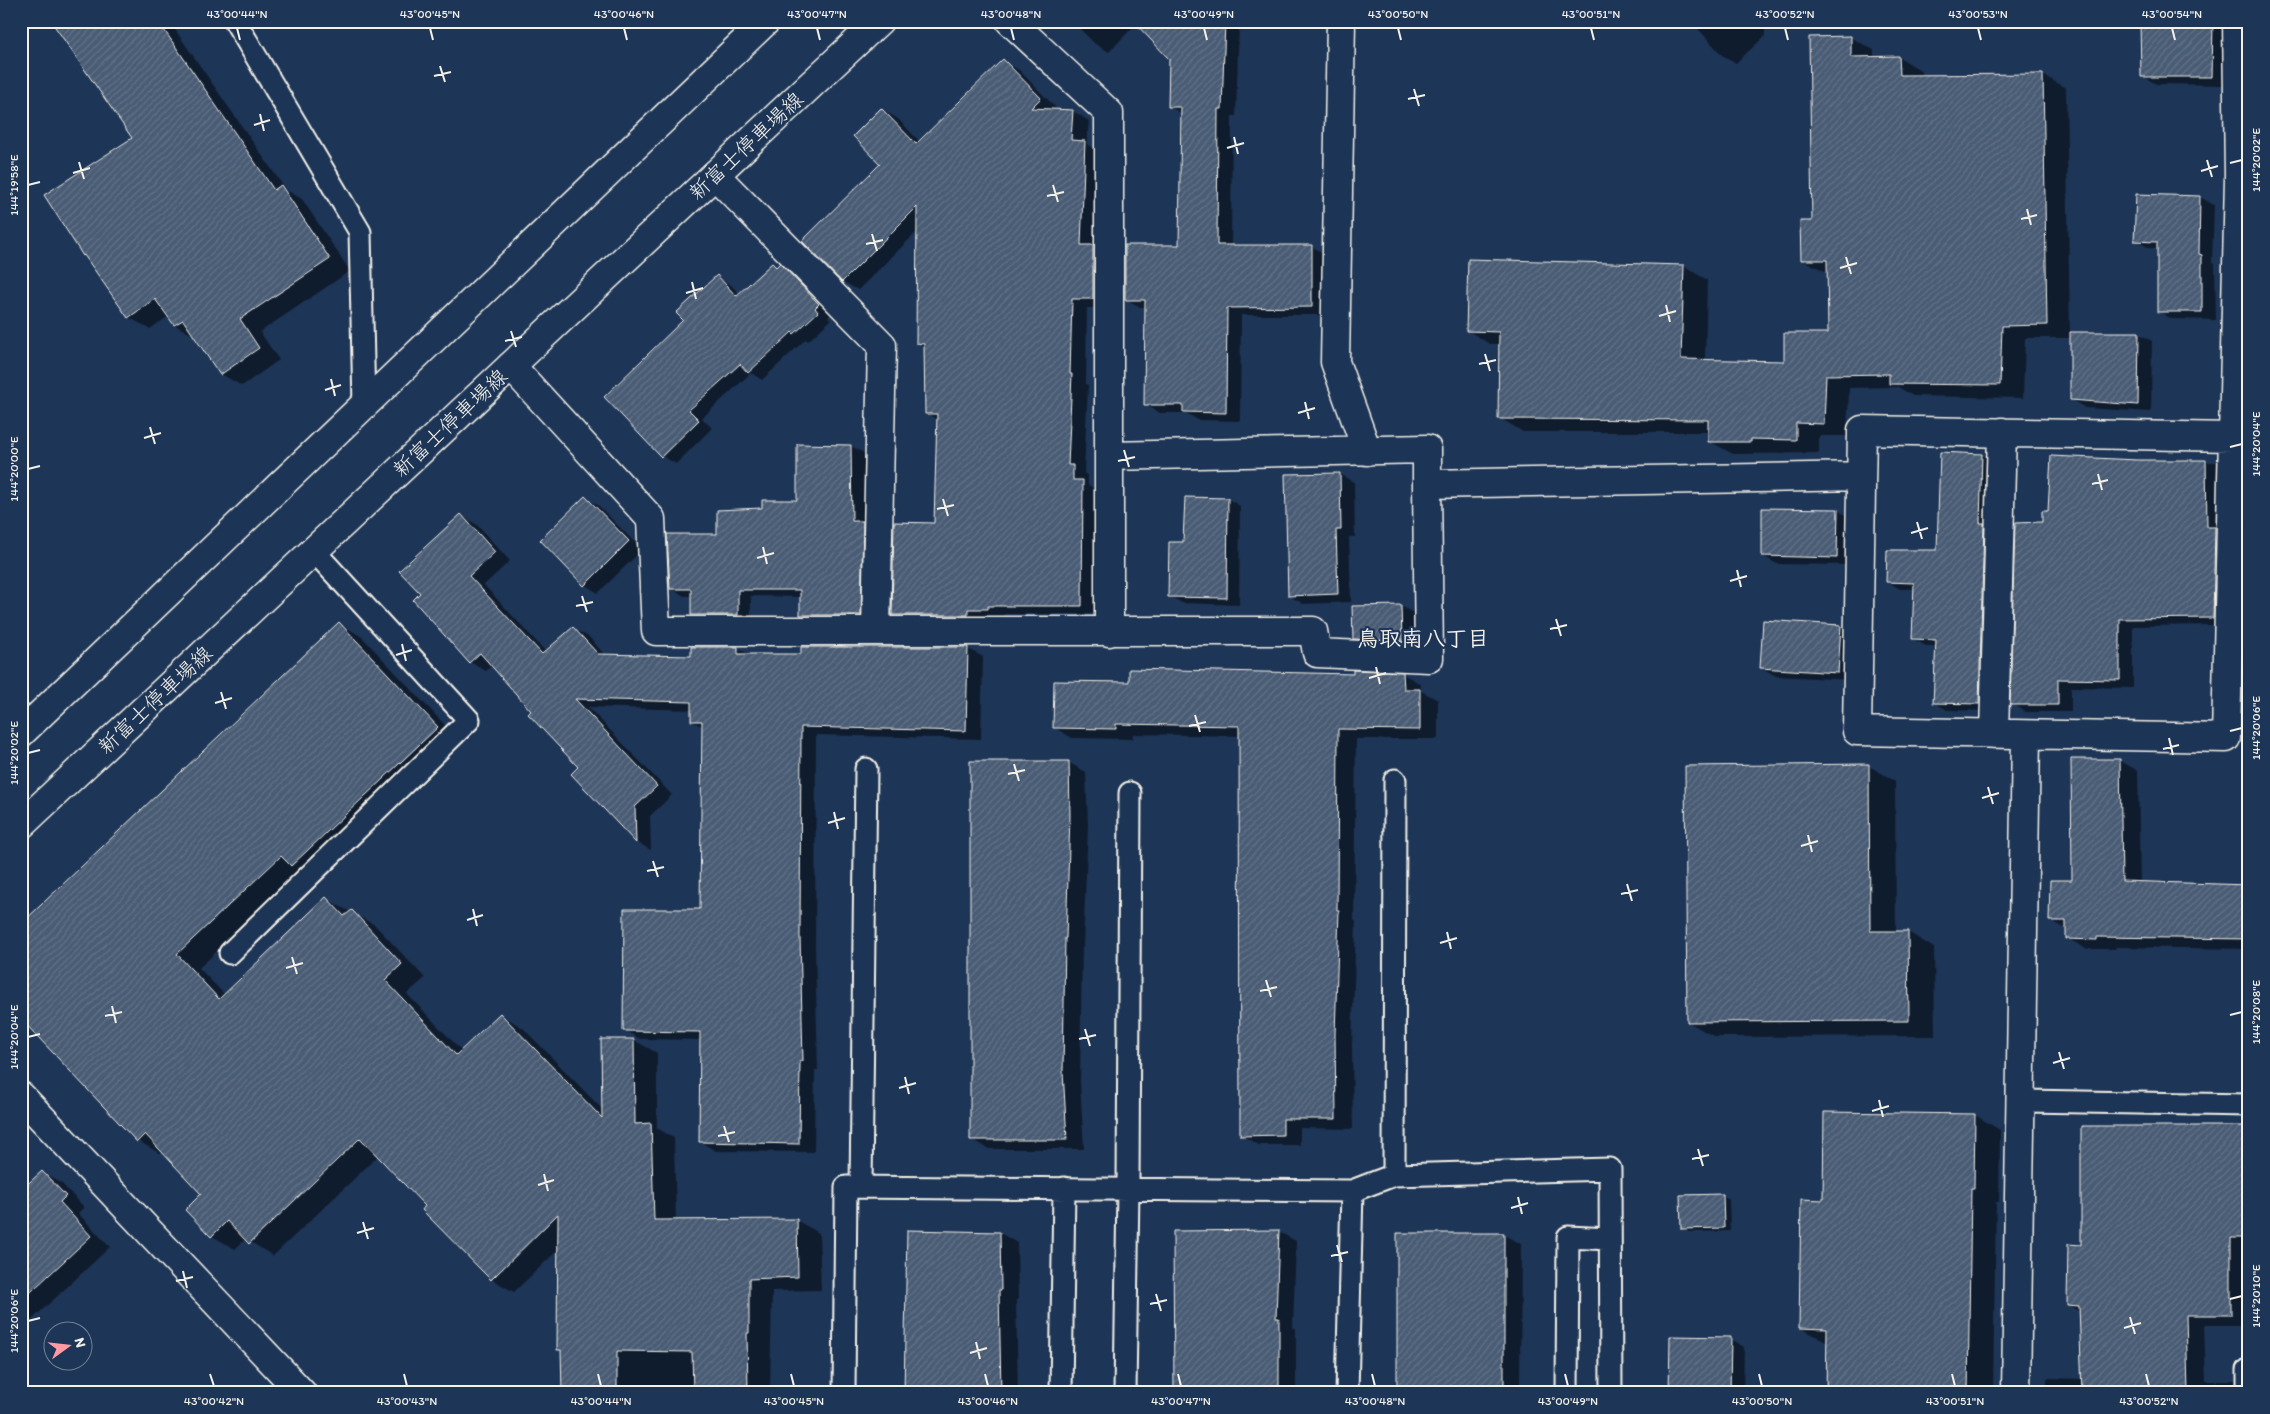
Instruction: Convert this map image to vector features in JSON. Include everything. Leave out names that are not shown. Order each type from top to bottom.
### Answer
[{"type":"street","points":[[21,733],[766,21]]},
{"type":"street","name":"新富士停車場線","points":[[21,825],[879,21]]},
{"type":"street","points":[[1010,21],[1109,113],[1109,632]]},
{"type":"street","points":[[1341,21],[1335,362],[1367,451]]},
{"type":"street","points":[[2231,437],[1862,430],[1857,731],[2226,738],[2231,437],[2244,178],[2237,21]]},
{"type":"street","points":[[715,175],[882,344],[876,630]]},
{"type":"street","points":[[511,366],[651,519],[656,631],[1314,631],[1317,653],[1429,658],[1427,450],[1109,456]]},
{"type":"street","points":[[1994,734],[2002,432]]},
{"type":"street","points":[[1427,484],[1861,476]]},
{"type":"street","points":[[2016,1393],[2026,735]]},
{"type":"street","points":[[21,1096],[302,1393]]},
{"type":"lane","points":[[235,21],[360,232],[364,406]]},
{"type":"lane","points":[[230,953],[469,720],[314,551]]},
{"type":"lane","points":[[861,1187],[866,769]]},
{"type":"lane","points":[[1394,1174],[1395,780]]},
{"type":"lane","points":[[1125,1393],[1130,793]]},
{"type":"lane","points":[[2021,1101],[2249,1105]]},
{"type":"lane","points":[[844,1393],[846,1187],[1352,1191],[1394,1174],[1610,1169],[1611,1393]]},
{"type":"lane","points":[[1061,1393],[1064,1188]]},
{"type":"lane","points":[[1347,1393],[1352,1191]]},
{"type":"lane","points":[[1567,1393],[1568,1237],[1610,1239]]},
{"type":"lane","points":[[2248,1370],[2248,1393]]},
{"type":"building","points":[[51,21],[158,21],[274,190],[281,185],[330,259],[240,319],[259,348],[220,375],[183,320],[174,325],[155,299],[128,318],[83,256],[44,195],[132,138]]},
{"type":"building","points":[[1133,21],[1225,21],[1222,109],[1218,109],[1217,245],[1312,245],[1312,307],[1227,308],[1226,413],[1183,412],[1183,405],[1144,405],[1145,300],[1125,300],[1125,245],[1179,245],[1181,107],[1168,107],[1169,59]]},
{"type":"building","points":[[2140,21],[2213,21],[2212,77],[2141,77]]},
{"type":"building","points":[[1851,36],[1851,57],[1899,56],[1900,75],[2043,74],[2047,325],[2002,326],[2000,385],[1889,384],[1889,374],[1826,375],[1824,424],[1796,423],[1796,440],[1751,439],[1751,442],[1708,442],[1708,420],[1498,419],[1499,332],[1466,331],[1468,259],[1684,265],[1681,359],[1784,361],[1784,333],[1828,333],[1827,260],[1801,260],[1800,221],[1812,221],[1809,37]]},
{"type":"building","points":[[1003,59],[1041,98],[1031,108],[1073,110],[1071,140],[1085,141],[1081,245],[1093,245],[1093,299],[1072,299],[1070,374],[1072,374],[1068,465],[1073,465],[1073,480],[1083,480],[1082,606],[988,606],[988,609],[968,609],[968,615],[892,615],[894,522],[934,523],[937,414],[925,414],[924,344],[916,343],[917,207],[842,282],[802,241],[880,164],[853,136],[881,108],[916,144]]},
{"type":"building","points":[[2136,194],[2200,196],[2199,254],[2202,255],[2202,312],[2157,312],[2157,242],[2134,241]]},
{"type":"building","points":[[772,263],[776,267],[780,263],[819,304],[815,308],[818,312],[794,334],[792,332],[748,373],[740,364],[689,410],[699,420],[661,457],[604,397],[683,320],[676,313],[717,275],[736,296]]},
{"type":"building","points":[[2070,332],[2139,332],[2138,405],[2070,400]]},
{"type":"building","points":[[797,444],[851,445],[852,521],[863,521],[861,615],[800,615],[800,590],[738,590],[738,615],[691,615],[691,589],[670,589],[667,534],[717,534],[717,510],[762,508],[762,500],[797,500]]},
{"type":"building","points":[[1940,452],[1982,454],[1980,523],[1984,523],[1979,704],[1933,703],[1936,640],[1912,639],[1914,583],[1886,582],[1887,550],[1937,550]]},
{"type":"building","points":[[2051,456],[2137,460],[2206,460],[2207,527],[2215,527],[2213,618],[2120,619],[2120,680],[2058,679],[2058,705],[2010,705],[2015,523],[2042,522],[2042,511],[2048,511]]},
{"type":"building","points":[[1340,473],[1341,530],[1336,530],[1338,594],[1288,596],[1285,474]]},
{"type":"building","points":[[585,496],[629,541],[584,586],[540,540]]},
{"type":"building","points":[[1185,497],[1228,498],[1227,598],[1168,597],[1169,542],[1183,542]]},
{"type":"building","points":[[1762,508],[1838,509],[1837,558],[1762,556]]},
{"type":"building","points":[[461,514],[495,552],[469,576],[542,654],[573,627],[598,654],[691,656],[691,647],[738,647],[738,654],[801,654],[801,647],[968,647],[966,731],[801,727],[800,937],[803,1061],[800,1061],[799,1144],[699,1142],[700,1032],[623,1031],[624,909],[700,909],[702,721],[691,721],[691,702],[575,699],[657,786],[635,807],[636,843],[571,774],[578,767],[528,714],[531,711],[480,653],[469,663],[413,600],[420,593],[399,571]]},
{"type":"building","points":[[2247,527],[2249,527],[2249,617],[2244,617]]},
{"type":"building","points":[[1401,605],[1402,641],[1353,639],[1352,606]]},
{"type":"building","points":[[1763,620],[1841,625],[1838,673],[1760,668]]},
{"type":"building","points":[[339,622],[438,727],[291,866],[281,856],[177,954],[219,999],[326,897],[344,916],[352,910],[402,964],[385,980],[456,1055],[500,1013],[602,1118],[601,1039],[634,1039],[635,1124],[651,1123],[654,1220],[797,1219],[798,1277],[749,1279],[749,1333],[747,1333],[748,1393],[693,1393],[692,1352],[617,1351],[617,1393],[562,1393],[561,1350],[557,1350],[558,1214],[491,1280],[422,1210],[425,1206],[360,1138],[249,1244],[227,1221],[211,1237],[185,1210],[201,1194],[145,1134],[137,1142],[21,1019],[21,924]]},
{"type":"building","points":[[1129,669],[1353,674],[1353,670],[1403,672],[1404,689],[1420,689],[1420,730],[1338,729],[1337,910],[1339,910],[1335,1035],[1336,1119],[1283,1119],[1283,1135],[1240,1136],[1239,726],[1116,724],[1116,729],[1053,728],[1054,681],[1129,682]]},
{"type":"building","points":[[2071,759],[2120,759],[2122,881],[2249,885],[2249,939],[2097,937],[2097,940],[2066,939],[2066,921],[2049,921],[2050,880],[2072,880]]},
{"type":"building","points":[[970,761],[1069,761],[1070,816],[1065,938],[1063,1071],[1067,1140],[970,1140]]},
{"type":"building","points":[[1869,764],[1870,931],[1908,931],[1909,1021],[1687,1022],[1685,766]]},
{"type":"building","points":[[1824,1112],[1975,1114],[1974,1188],[1971,1188],[1968,1393],[1826,1393],[1827,1329],[1799,1328],[1801,1199],[1823,1200]]},
{"type":"building","points":[[2081,1126],[2249,1126],[2249,1238],[2231,1238],[2231,1315],[2186,1315],[2188,1393],[2082,1393],[2079,1306],[2067,1305],[2068,1244],[2081,1245]]},
{"type":"building","points":[[42,1171],[66,1196],[60,1202],[91,1236],[21,1301],[21,1190]]},
{"type":"building","points":[[1723,1194],[1724,1228],[1681,1229],[1680,1195]]},
{"type":"building","points":[[907,1230],[1000,1232],[1001,1393],[904,1393]]},
{"type":"building","points":[[1279,1230],[1276,1318],[1279,1318],[1279,1393],[1174,1393],[1173,1231]]},
{"type":"building","points":[[1397,1233],[1504,1233],[1504,1393],[1397,1393]]},
{"type":"building","points":[[1670,1336],[1731,1337],[1730,1393],[1669,1393]]},
{"type":"district","name":"鳥取南八丁目","points":[[1423,638]]}]
